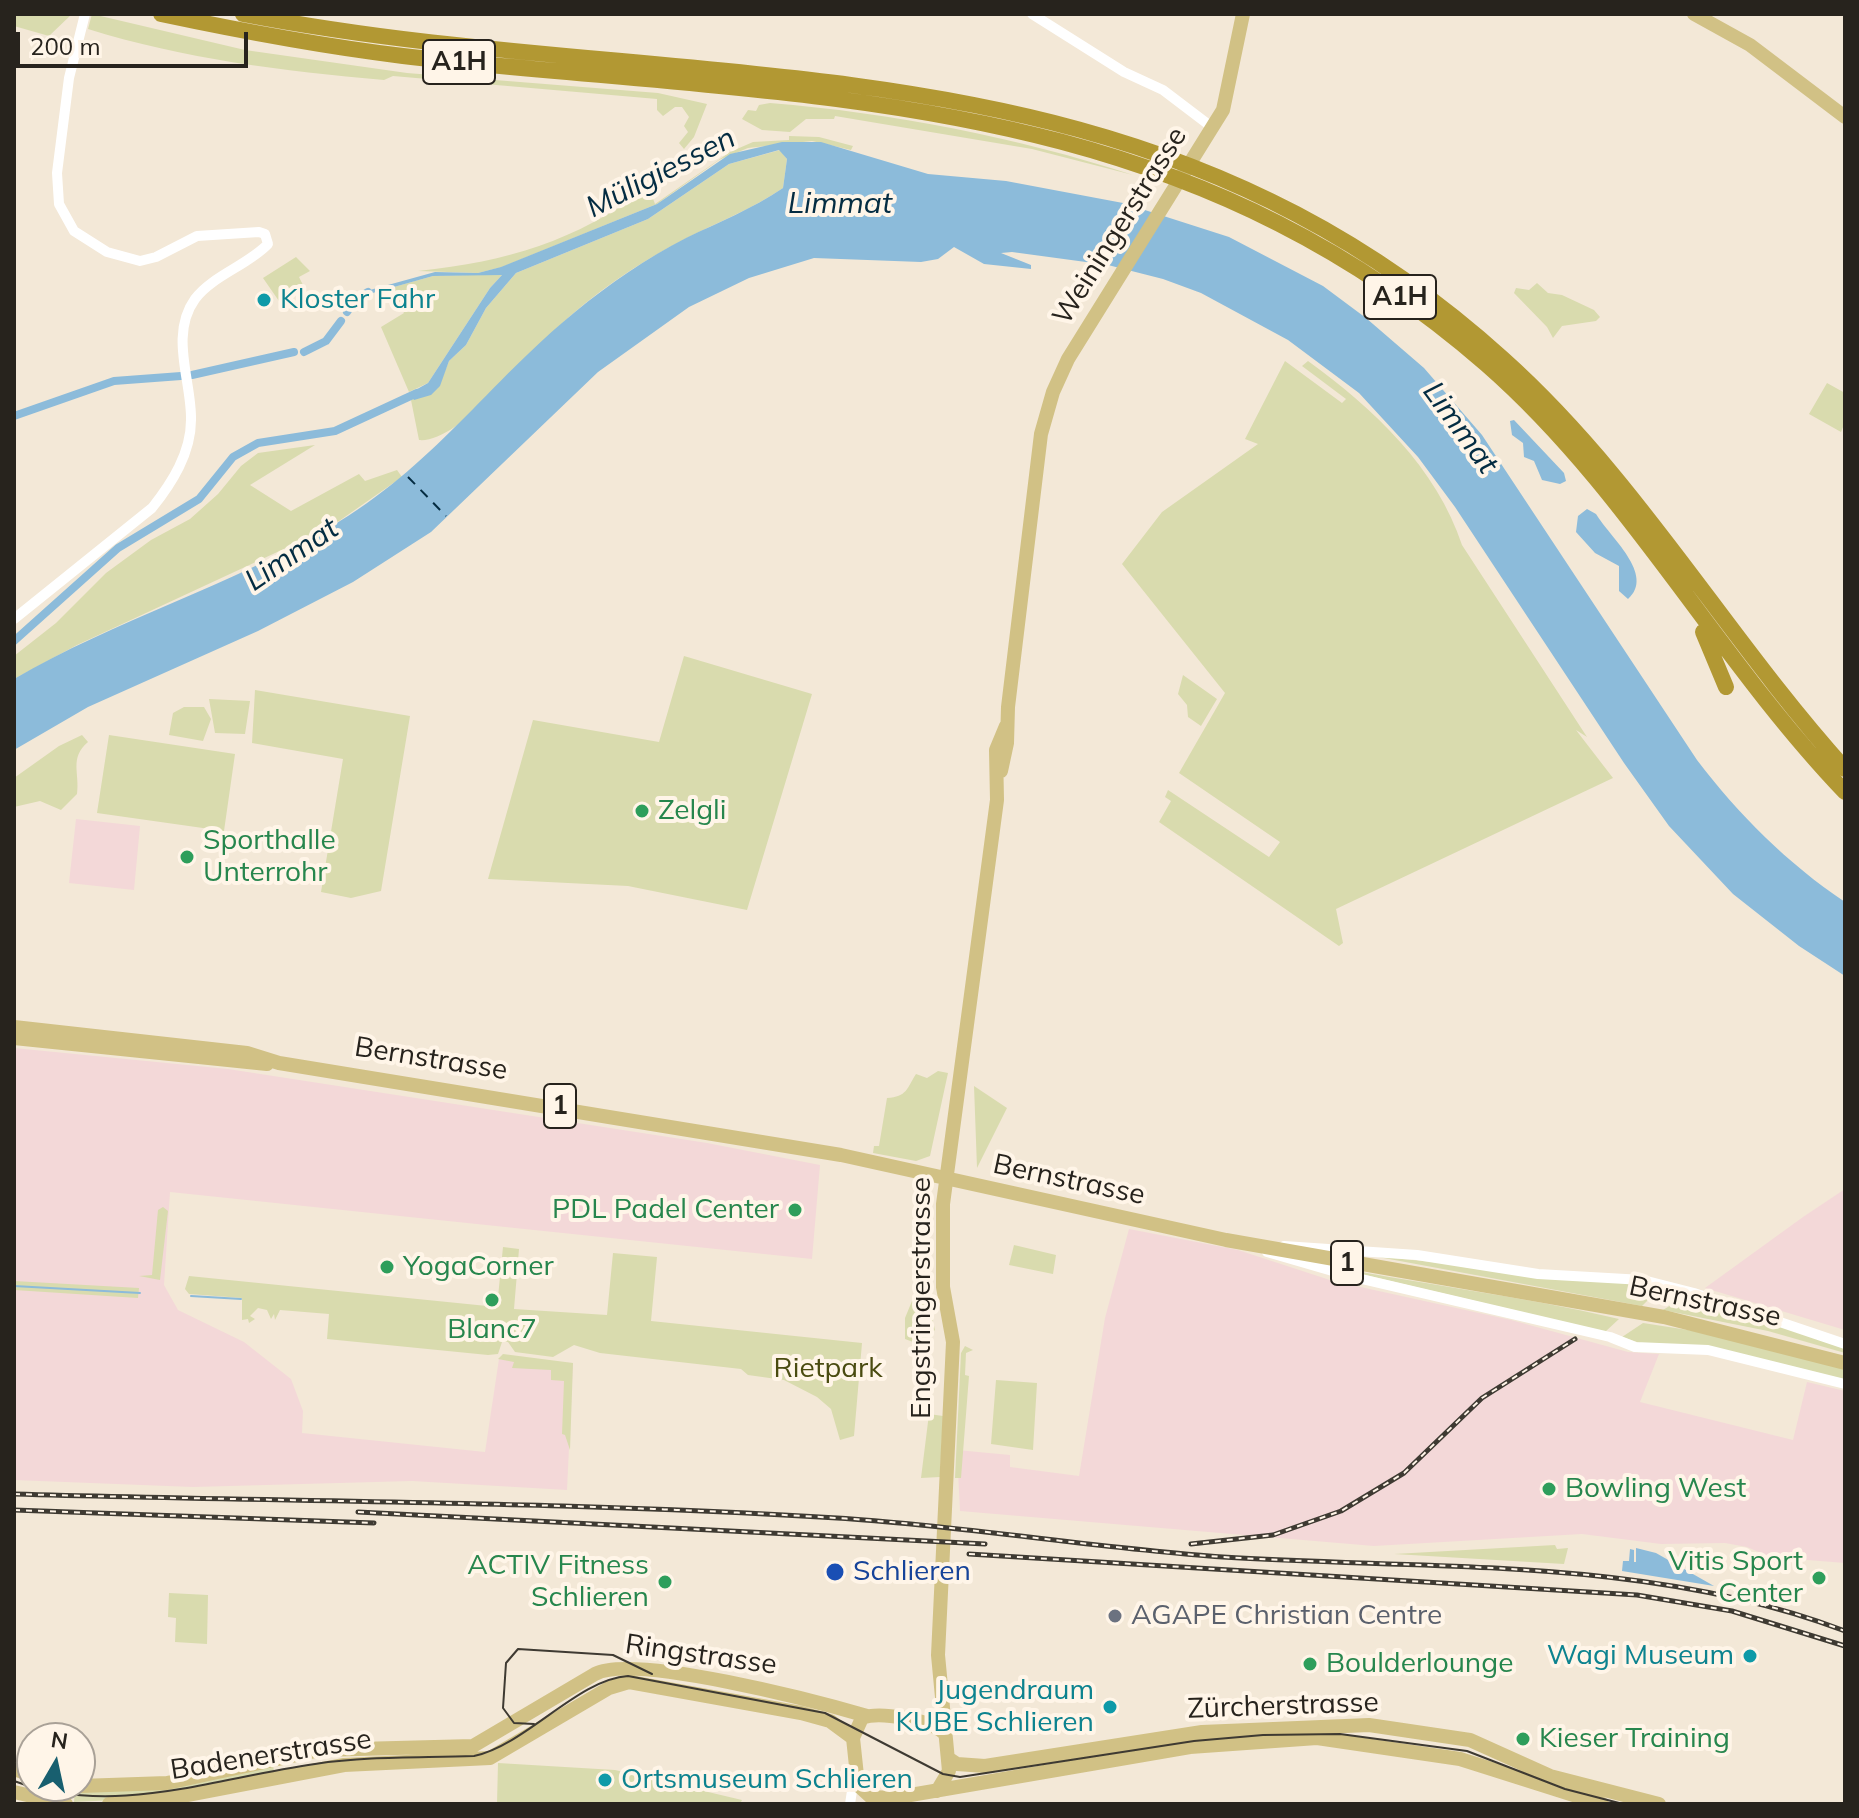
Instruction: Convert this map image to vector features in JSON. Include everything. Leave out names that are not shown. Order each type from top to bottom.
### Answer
[{"type":"highway","name":"A1H","points":[[161,14],[371,52],[775,82],[1057,138],[1174,176],[1283,225],[1389,289],[1487,365],[1566,443],[1663,562],[1782,721],[1845,792]]},
{"type":"highway","name":"A1H","points":[[243,14],[429,42],[982,104],[1139,146],[1261,196],[1390,271],[1480,338],[1589,444],[1639,505],[1779,691],[1845,769]]},
{"type":"highway","points":[[1663,562],[1713,648],[1726,687]]},
{"type":"main road","name":"Weiningerstrasse","points":[[1038,464],[1053,392],[1068,359],[1213,128],[1227,95],[1243,14]]},
{"type":"main road","points":[[1694,14],[1750,45],[1845,117]]},
{"type":"main road","name":"Engstringerstrasse","points":[[944,1733],[940,1682],[941,1590],[953,1342],[943,1287],[946,1179],[999,774],[1006,751],[1006,726],[1038,464]]},
{"type":"main road","name":"Bernstrasse","points":[[14,1027],[197,1046],[279,1063],[841,1155],[1234,1242],[1714,1328],[1845,1363]]},
{"type":"main road","name":"Bernstrasse","points":[[14,1038],[250,1064],[279,1063]]},
{"type":"main road","name":"Ringstrasse","points":[[495,1735],[595,1674],[620,1666],[799,1697],[867,1716],[928,1722]]},
{"type":"main road","name":"Ringstrasse","points":[[532,1736],[609,1688],[638,1682],[747,1706],[801,1713],[830,1721],[853,1738]]},
{"type":"main road","name":"Engstringerstrasse","points":[[928,1722],[937,1708],[940,1682]]},
{"type":"main road","points":[[867,1716],[857,1723],[853,1738],[855,1776],[868,1801]]},
{"type":"main road","points":[[928,1722],[944,1733],[948,1758],[948,1775],[937,1791]]},
{"type":"main road","name":"Zürcherstrasse","points":[[948,1758],[967,1766],[994,1765],[1202,1732],[1369,1725],[1463,1739],[1563,1780],[1659,1804]]},
{"type":"main road","name":"Badenerstrasse","points":[[96,1785],[167,1783],[297,1754],[358,1747],[462,1748],[495,1735]]},
{"type":"main road","name":"Badenerstrasse","points":[[109,1804],[158,1800],[344,1765],[490,1758],[532,1736]]},
{"type":"main road","name":"Zürcherstrasse","points":[[868,1801],[1177,1749],[1272,1739],[1332,1738],[1481,1764],[1602,1804]]},
{"type":"main road","points":[[1481,1764],[1485,1746]]},
{"type":"main road","points":[[296,1776],[297,1754]]},
{"type":"main road","points":[[14,1792],[46,1803],[66,1804]]},
{"type":"street","points":[[14,619],[152,508],[168,487],[190,429],[183,354],[190,308],[202,292],[268,244],[265,234],[259,232],[207,234],[140,261],[107,252],[74,231],[59,204],[56,182],[65,103],[85,14]]},
{"type":"street","points":[[1032,14],[1124,72],[1163,90],[1213,128]]},
{"type":"street","points":[[1234,1242],[1312,1267],[1610,1337],[1625,1345],[1698,1348],[1845,1384]]},
{"type":"street","points":[[1274,1249],[1290,1244],[1351,1253],[1417,1255],[1563,1276],[1643,1280],[1694,1293],[1845,1344]]},
{"type":"street","points":[[850,1804],[855,1776]]},
{"type":"shaded area","points":[[76,819],[140,826],[134,890],[69,883]]},
{"type":"shaded area","points":[[14,1048],[228,1069],[707,1143],[820,1165],[812,1259],[170,1192],[164,1285],[178,1310],[244,1342],[291,1379],[303,1411],[302,1433],[485,1452],[499,1359],[573,1363],[567,1490],[412,1481],[193,1487],[14,1480]]},
{"type":"shaded area","points":[[1845,1189],[1845,1330],[1705,1288],[1803,1217]]},
{"type":"shaded area","points":[[1129,1229],[1238,1250],[1333,1281],[1511,1320],[1628,1352],[1659,1354],[1640,1402],[1793,1440],[1807,1382],[1845,1391],[1845,1563],[1770,1557],[1747,1547],[1725,1543],[1661,1544],[1582,1534],[1374,1546],[960,1511],[957,1450],[1010,1455],[1010,1467],[1079,1476],[1105,1318]]},
{"type":"green space","points":[[14,14],[72,14],[49,36],[14,26]]},
{"type":"green space","points":[[92,14],[245,50],[407,73],[658,93],[707,104],[694,137],[684,149],[679,143],[688,132],[684,126],[689,117],[682,107],[675,107],[663,116],[657,110],[657,99],[393,76],[384,80],[234,62],[161,48],[88,29]]},
{"type":"green space","points":[[770,103],[862,113],[954,128],[1044,149],[1133,175],[1032,149],[835,116],[834,119],[806,119],[790,132],[762,130],[742,119],[748,110],[756,111],[759,105]]},
{"type":"green space","points":[[789,136],[819,137],[853,146],[851,150],[812,141],[748,148],[719,160],[657,204],[502,267],[478,273],[418,271],[482,261],[539,246],[593,222],[649,188],[655,204],[730,152],[753,142],[789,140]]},
{"type":"green space","points":[[780,150],[787,159],[783,188],[667,248],[616,280],[555,330],[472,414],[435,438],[419,440],[411,400],[439,386],[449,361],[466,345],[486,308],[516,273],[648,219],[729,164]]},
{"type":"green space","points":[[296,257],[310,271],[299,277],[305,289],[281,304],[263,278]]},
{"type":"green space","points":[[503,274],[490,288],[428,383],[409,392],[381,327],[404,313],[390,288],[433,276]]},
{"type":"green space","points":[[1537,283],[1548,293],[1562,295],[1594,310],[1600,317],[1596,321],[1562,326],[1553,338],[1547,327],[1514,293],[1516,288],[1529,290]]},
{"type":"green space","points":[[1285,361],[1342,403],[1346,399],[1302,366],[1308,361],[1332,379],[1379,420],[1419,465],[1437,490],[1462,545],[1587,737],[1576,730],[1613,778],[1336,909],[1343,943],[1339,946],[1159,822],[1171,801],[1165,797],[1168,790],[1269,857],[1280,842],[1179,773],[1225,693],[1122,564],[1162,512],[1258,444],[1245,439]]},
{"type":"green space","points":[[1827,383],[1845,393],[1845,422],[1841,432],[1809,414]]},
{"type":"green space","points":[[315,445],[250,485],[291,511],[359,474],[365,481],[397,470],[402,477],[329,528],[77,645],[14,679],[14,656],[56,623],[106,573],[151,540],[190,519],[218,494],[241,466],[258,453]]},
{"type":"green space","name":"Zelgli","points":[[684,656],[812,694],[747,910],[628,886],[488,879],[533,720],[659,742]]},
{"type":"green space","points":[[1183,675],[1217,699],[1201,726],[1188,717],[1187,705],[1178,694]]},
{"type":"green space","points":[[255,690],[410,716],[381,891],[351,898],[321,892],[343,759],[252,743]]},
{"type":"green space","points":[[209,699],[250,701],[245,734],[215,733]]},
{"type":"green space","points":[[184,707],[204,707],[211,719],[203,741],[169,735],[173,713]]},
{"type":"green space","points":[[82,735],[88,742],[77,760],[77,794],[61,810],[40,801],[14,807],[14,778],[59,746]]},
{"type":"green space","points":[[109,735],[235,754],[224,831],[97,813]]},
{"type":"green space","points":[[938,1071],[948,1073],[930,1156],[916,1161],[873,1153],[874,1146],[879,1146],[887,1098],[903,1094],[916,1074],[927,1078]]},
{"type":"green space","points":[[974,1086],[1007,1108],[977,1168]]},
{"type":"green space","points":[[163,1207],[168,1211],[160,1280],[139,1276],[152,1275],[158,1210]]},
{"type":"green space","points":[[1014,1245],[1056,1255],[1053,1274],[1009,1265]]},
{"type":"green space","name":"Rietpark","points":[[503,1247],[519,1249],[514,1309],[607,1315],[613,1253],[657,1257],[651,1321],[862,1343],[854,1436],[840,1440],[831,1409],[817,1397],[784,1380],[748,1375],[741,1369],[600,1353],[574,1345],[553,1357],[515,1352],[508,1342],[502,1342],[498,1354],[488,1355],[327,1339],[329,1314],[280,1310],[275,1320],[274,1314],[271,1319],[267,1310],[258,1308],[250,1316],[255,1319],[249,1323],[248,1319],[242,1320],[242,1298],[189,1294],[185,1289],[189,1276],[497,1307]]},
{"type":"green space","points":[[1373,1256],[1642,1283],[1654,1294],[1642,1306]]},
{"type":"green space","points":[[1315,1263],[1543,1303],[1619,1319],[1605,1332]]},
{"type":"green space","points":[[14,1281],[139,1288],[138,1298],[14,1290]]},
{"type":"green space","points":[[1687,1295],[1845,1347],[1845,1353],[1768,1331],[1663,1310]]},
{"type":"green space","points":[[912,1301],[929,1304],[935,1330],[925,1339],[924,1346],[905,1339],[905,1318]]},
{"type":"green space","points":[[1643,1323],[1714,1334],[1845,1369],[1845,1380],[1724,1351],[1646,1345],[1622,1337]]},
{"type":"green space","points":[[965,1346],[973,1350],[966,1353],[965,1375],[969,1376],[961,1478],[955,1478],[961,1353]]},
{"type":"green space","points":[[503,1354],[573,1363],[570,1450],[562,1434],[564,1381],[551,1380],[551,1370],[512,1368],[514,1362],[498,1359]]},
{"type":"green space","points":[[996,1380],[1037,1383],[1033,1450],[991,1444]]},
{"type":"green space","points":[[929,1414],[943,1416],[940,1477],[921,1478]]},
{"type":"green space","points":[[1555,1545],[1557,1549],[1568,1548],[1564,1564],[1394,1554]]},
{"type":"green space","points":[[169,1593],[208,1595],[207,1644],[175,1642],[176,1618],[168,1617]]},
{"type":"green space","points":[[272,1762],[275,1775],[115,1800],[96,1801],[96,1787]]},
{"type":"green space","points":[[498,1763],[615,1770],[742,1800],[740,1804],[497,1804]]},
{"type":"water","name":"Limmat","points":[[782,142],[821,142],[928,174],[1006,181],[1123,203],[1229,237],[1323,286],[1366,318],[1424,368],[1482,435],[1713,780],[1747,819],[1784,854],[1845,902],[1845,976],[1799,946],[1733,894],[1669,826],[1455,507],[1418,457],[1359,393],[1288,340],[1201,293],[1163,279],[1108,265],[1012,252],[1001,253],[1031,265],[1031,269],[984,264],[954,247],[938,259],[921,262],[814,258],[749,278],[689,307],[598,372],[431,532],[353,582],[258,631],[88,707],[14,750],[14,679],[92,639],[292,548],[366,504],[429,452],[544,339],[601,291],[671,246],[783,188],[787,159],[779,150],[729,164],[648,219],[516,273],[486,308],[466,345],[449,361],[440,386],[431,395],[414,400],[410,393],[428,383],[490,288],[502,275],[433,276],[362,296],[359,293],[435,272],[478,273],[501,267],[657,204],[730,154]]},
{"type":"water","points":[[1514,420],[1564,473],[1566,481],[1560,484],[1542,480],[1534,461],[1524,457],[1523,443],[1512,435],[1510,421]]},
{"type":"water","points":[[1587,509],[1596,514],[1634,567],[1637,579],[1628,599],[1619,591],[1619,566],[1595,553],[1576,532],[1578,516]]},
{"type":"water","points":[[1636,1548],[1656,1553],[1714,1586],[1622,1571],[1623,1561],[1629,1561],[1630,1549],[1634,1550],[1636,1562]]},
{"type":"waterway","points":[[347,312],[355,300],[368,292]]},
{"type":"waterway","points":[[304,352],[326,341],[341,321]]},
{"type":"waterway","points":[[192,375],[294,352]]},
{"type":"waterway","name":"Müligiessen","points":[[14,416],[114,381],[181,376]]},
{"type":"waterway","points":[[14,641],[118,548],[199,499],[233,457],[258,443],[335,431],[417,393]]},
{"type":"waterway","points":[[14,1286],[140,1293]]},
{"type":"waterway","points":[[191,1296],[241,1299]]},
{"type":"ferry route","points":[[408,477],[446,516]]},
{"type":"tram line","points":[[534,1724],[514,1723],[503,1708],[506,1663],[518,1649],[613,1655],[652,1674]]},
{"type":"tram line","points":[[14,1781],[89,1796],[127,1796],[335,1761],[474,1756],[513,1739],[590,1688],[628,1676],[825,1713],[943,1774],[960,1777],[1194,1741],[1263,1735],[1340,1734],[1467,1751],[1565,1789],[1623,1804]]},
{"type":"railway","points":[[1191,1544],[1273,1535],[1341,1511],[1404,1473],[1482,1398],[1575,1339]]},
{"type":"railway","points":[[14,1494],[631,1508],[837,1518],[1223,1557],[1459,1566],[1616,1578],[1694,1590],[1770,1607],[1845,1631]]},
{"type":"railway","points":[[14,1510],[374,1523]]},
{"type":"railway","points":[[358,1512],[985,1544]]},
{"type":"railway","points":[[969,1554],[1637,1595],[1732,1611],[1845,1646]]},
{"type":"place","name":"Kloster Fahr","points":[[264,300]]},
{"type":"place","name":"Zelgli","points":[[642,811]]},
{"type":"place","name":"Sporthalle Unterrohr","points":[[187,857]]},
{"type":"place","name":"PDL Padel Center","points":[[795,1210]]},
{"type":"place","name":"YogaCorner","points":[[387,1267]]},
{"type":"place","name":"Blanc7","points":[[492,1300]]},
{"type":"place","name":"Bowling West","points":[[1549,1489]]},
{"type":"place","name":"Schlieren","points":[[835,1572]]},
{"type":"place","name":"Vitis Sport Center","points":[[1819,1578]]},
{"type":"place","name":"ACTIV Fitness Schlieren","points":[[665,1582]]},
{"type":"place","name":"AGAPE Christian Centre","points":[[1115,1616]]},
{"type":"place","name":"Wagi Museum","points":[[1750,1656]]},
{"type":"place","name":"Boulderlounge","points":[[1310,1664]]},
{"type":"place","name":"Jugendraum KUBE Schlieren","points":[[1110,1707]]},
{"type":"place","name":"Kieser Training","points":[[1523,1739]]},
{"type":"place","name":"Ortsmuseum Schlieren","points":[[605,1780]]}]
